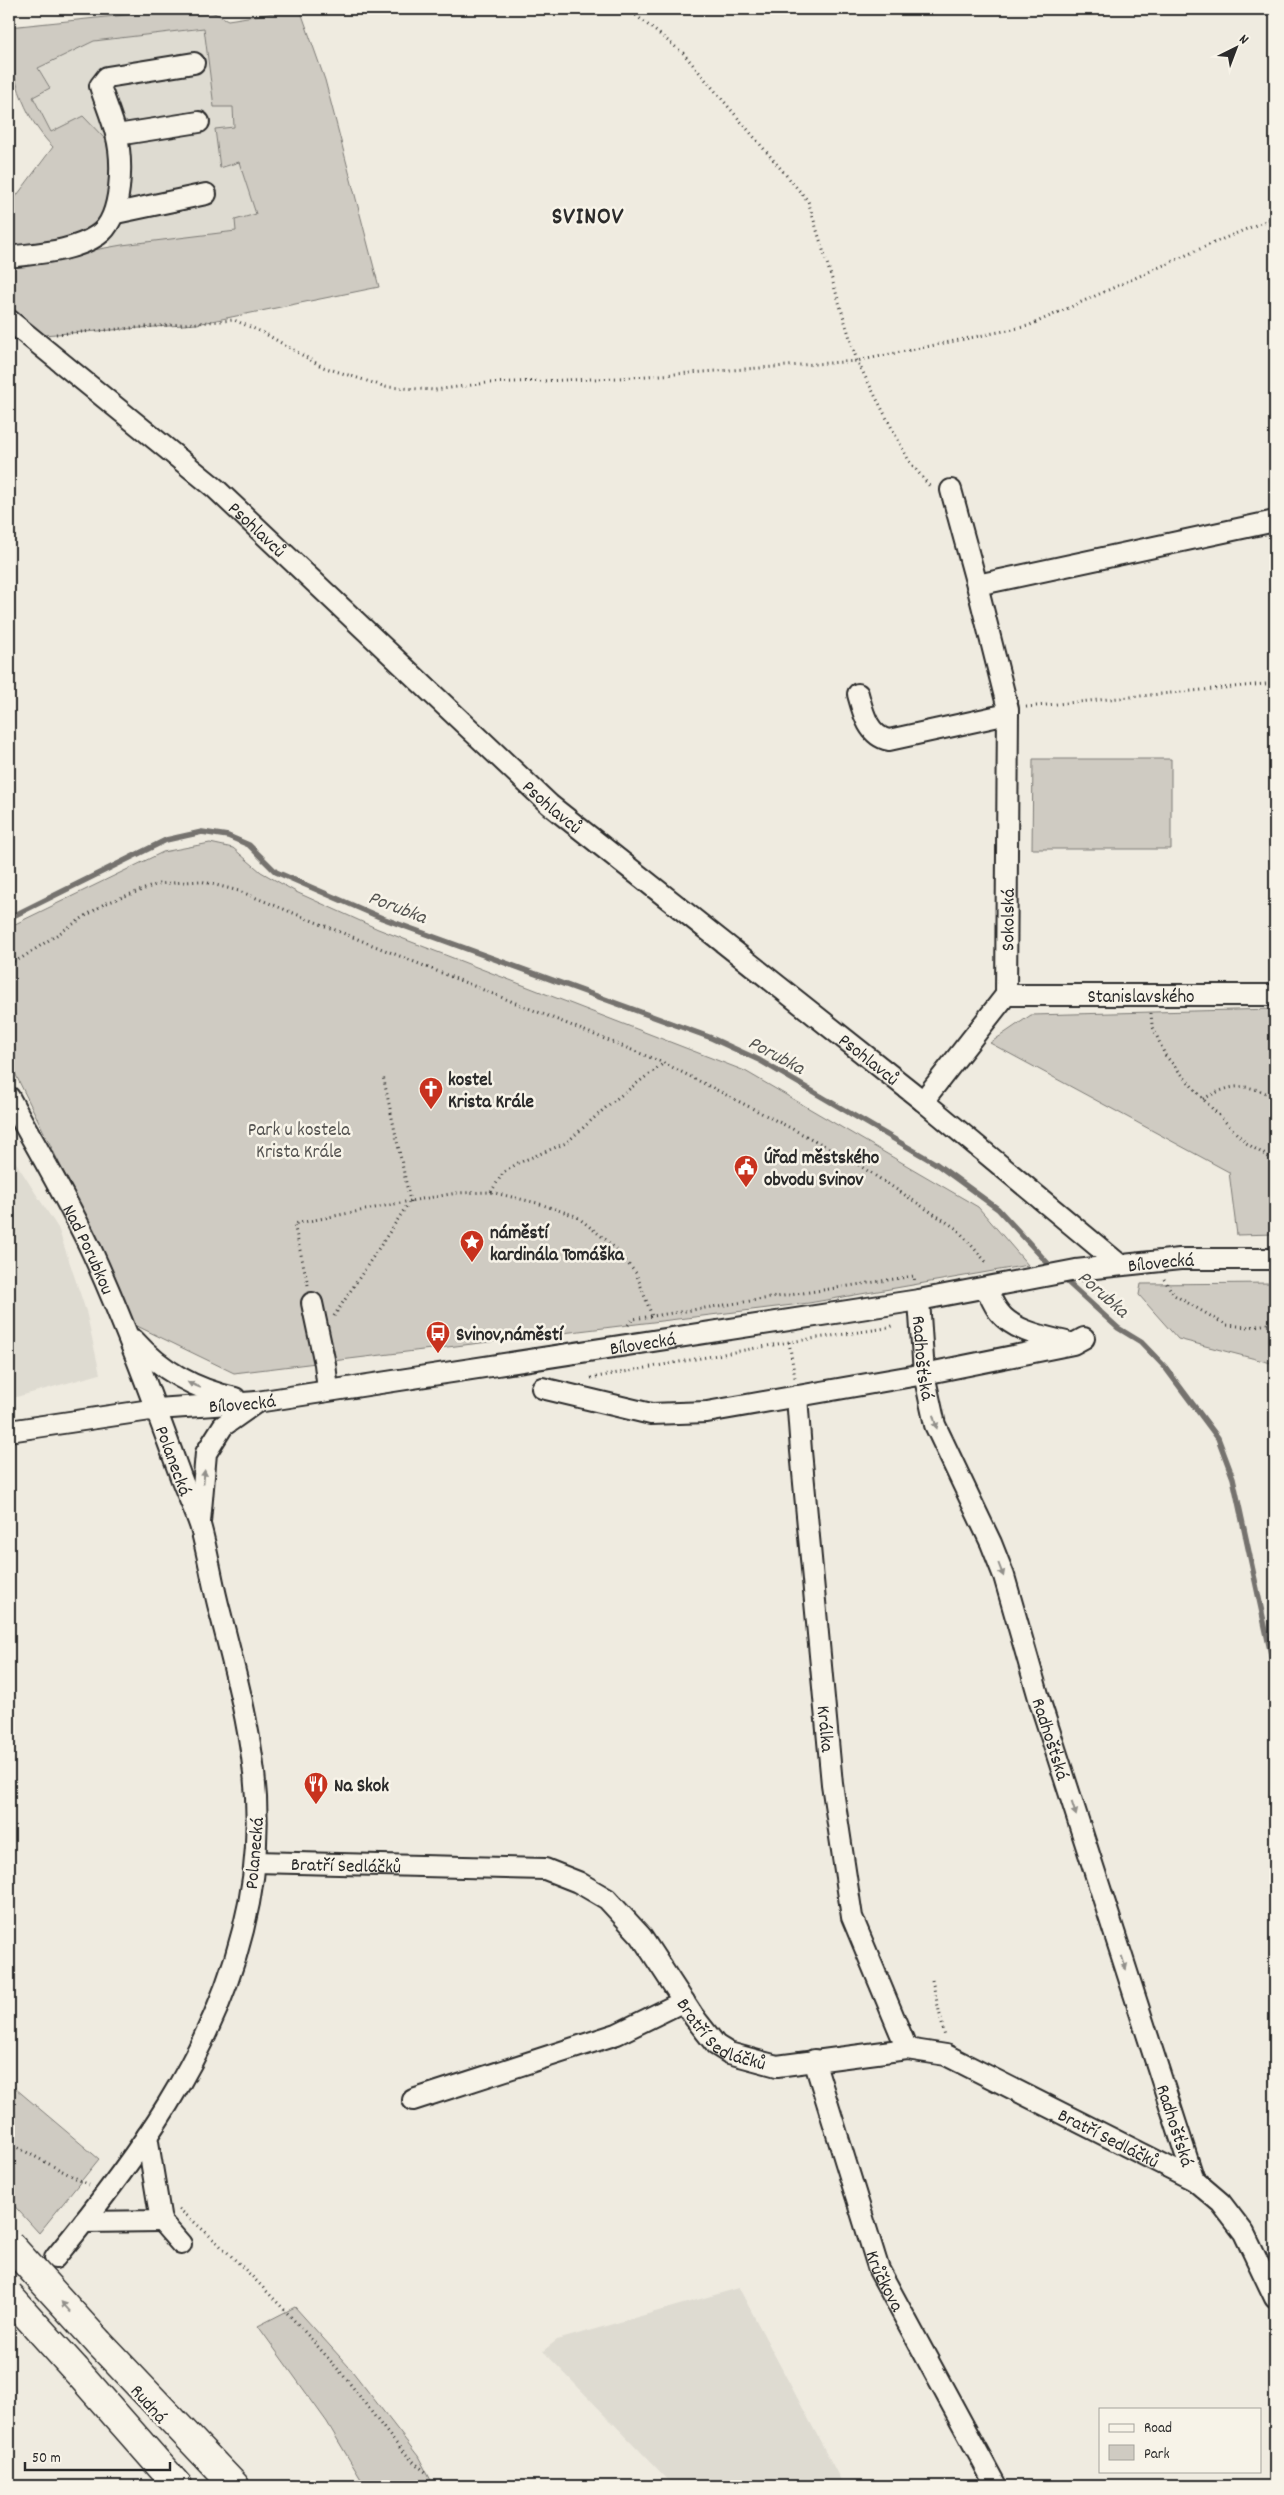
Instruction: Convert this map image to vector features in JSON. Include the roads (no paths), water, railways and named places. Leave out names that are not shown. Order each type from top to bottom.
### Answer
[{"type":"highway","points":[[9,2244],[98,2343],[236,2486]]},
{"type":"highway","points":[[9,2296],[76,2370],[156,2486]]},
{"type":"highway","name":"Rudná","points":[[98,2343],[220,2486]]},
{"type":"highway","name":"Rudná","points":[[76,2370],[178,2486]]},
{"type":"street","points":[[9,257],[78,246],[100,234],[116,213],[120,185],[117,135],[100,86],[102,81],[107,77],[194,62]]},
{"type":"street","points":[[117,135],[200,122]]},
{"type":"street","points":[[116,213],[206,194]]},
{"type":"street","name":"Psohlavců","points":[[9,320],[214,488],[550,805],[923,1101],[1120,1265]]},
{"type":"street","points":[[952,490],[977,585],[1275,520]]},
{"type":"street","name":"Sokolská","points":[[977,585],[1008,712],[1006,995]]},
{"type":"street","points":[[858,694],[866,721],[877,734],[889,740],[1008,712]]},
{"type":"street","points":[[923,1101],[1006,995]]},
{"type":"street","name":"Stanislavského","points":[[1006,995],[1275,995]]},
{"type":"street","name":"Nad Porubkou","points":[[9,1097],[92,1251],[157,1409]]},
{"type":"street","name":"Bílovecká","points":[[9,1431],[157,1409],[257,1402],[605,1348],[919,1306],[986,1288],[1076,1270],[1180,1259],[1275,1259]]},
{"type":"street","points":[[542,1388],[651,1414],[707,1412],[924,1374],[1078,1341],[1044,1336],[1009,1322],[999,1312],[986,1288]]},
{"type":"street","points":[[312,1303],[320,1338],[328,1390]]},
{"type":"street","name":"Radhošťská","points":[[919,1306],[924,1374],[935,1424],[991,1543],[1004,1576],[1041,1705],[1194,2180]]},
{"type":"street","points":[[126,1331],[150,1358],[176,1377],[213,1393],[257,1402]]},
{"type":"street","name":"Králka","points":[[798,1396],[800,1451],[832,1784],[852,1917],[907,2049]]},
{"type":"street","points":[[200,1526],[206,1453],[223,1426],[257,1402]]},
{"type":"street","name":"Polanecká","points":[[55,2258],[109,2192],[147,2136],[196,2057],[220,2002],[244,1928],[255,1862],[256,1782],[249,1726],[200,1526],[157,1409]]},
{"type":"street","name":"Bratří Sedláčků","points":[[255,1862],[545,1868],[578,1882],[607,1899],[641,1936],[716,2045],[729,2053],[777,2066],[907,2049],[946,2055],[1194,2180],[1221,2203],[1244,2233],[1275,2298]]},
{"type":"street","points":[[413,2100],[617,2034],[684,2001]]},
{"type":"street","name":"Krůčkova","points":[[814,2060],[879,2270],[996,2486]]},
{"type":"street","points":[[147,2136],[161,2221],[181,2244]]},
{"type":"street","points":[[84,2222],[161,2221]]},
{"type":"waterway","name":"Porubka","points":[[9,918],[166,840],[202,832],[228,836],[249,845],[276,872],[382,918],[709,1037],[759,1060],[935,1163],[998,1209],[1054,1270]]},
{"type":"waterway","name":"Porubka","points":[[1063,1278],[1118,1328],[1141,1342],[1165,1367],[1218,1438],[1233,1478],[1275,1673]]},
{"type":"tunnel","points":[[9,2310],[47,2266]]},
{"type":"place","name":"kostel Krista Krále","points":[[431,1110]]},
{"type":"place","name":"Úřad městského obvodu Svinov","points":[[746,1188]]},
{"type":"place","name":"náměstí kardinála Tomáška","points":[[472,1263]]},
{"type":"place","name":"Svinov,náměstí","points":[[438,1354]]},
{"type":"place","name":"Na Skok","points":[[316,1805]]},
{"type":"district","name":"SVINOV","points":[[588,215]]},
{"type":"park label","name":"Park u kostela Krista Krále","points":[[299,1139]]}]
